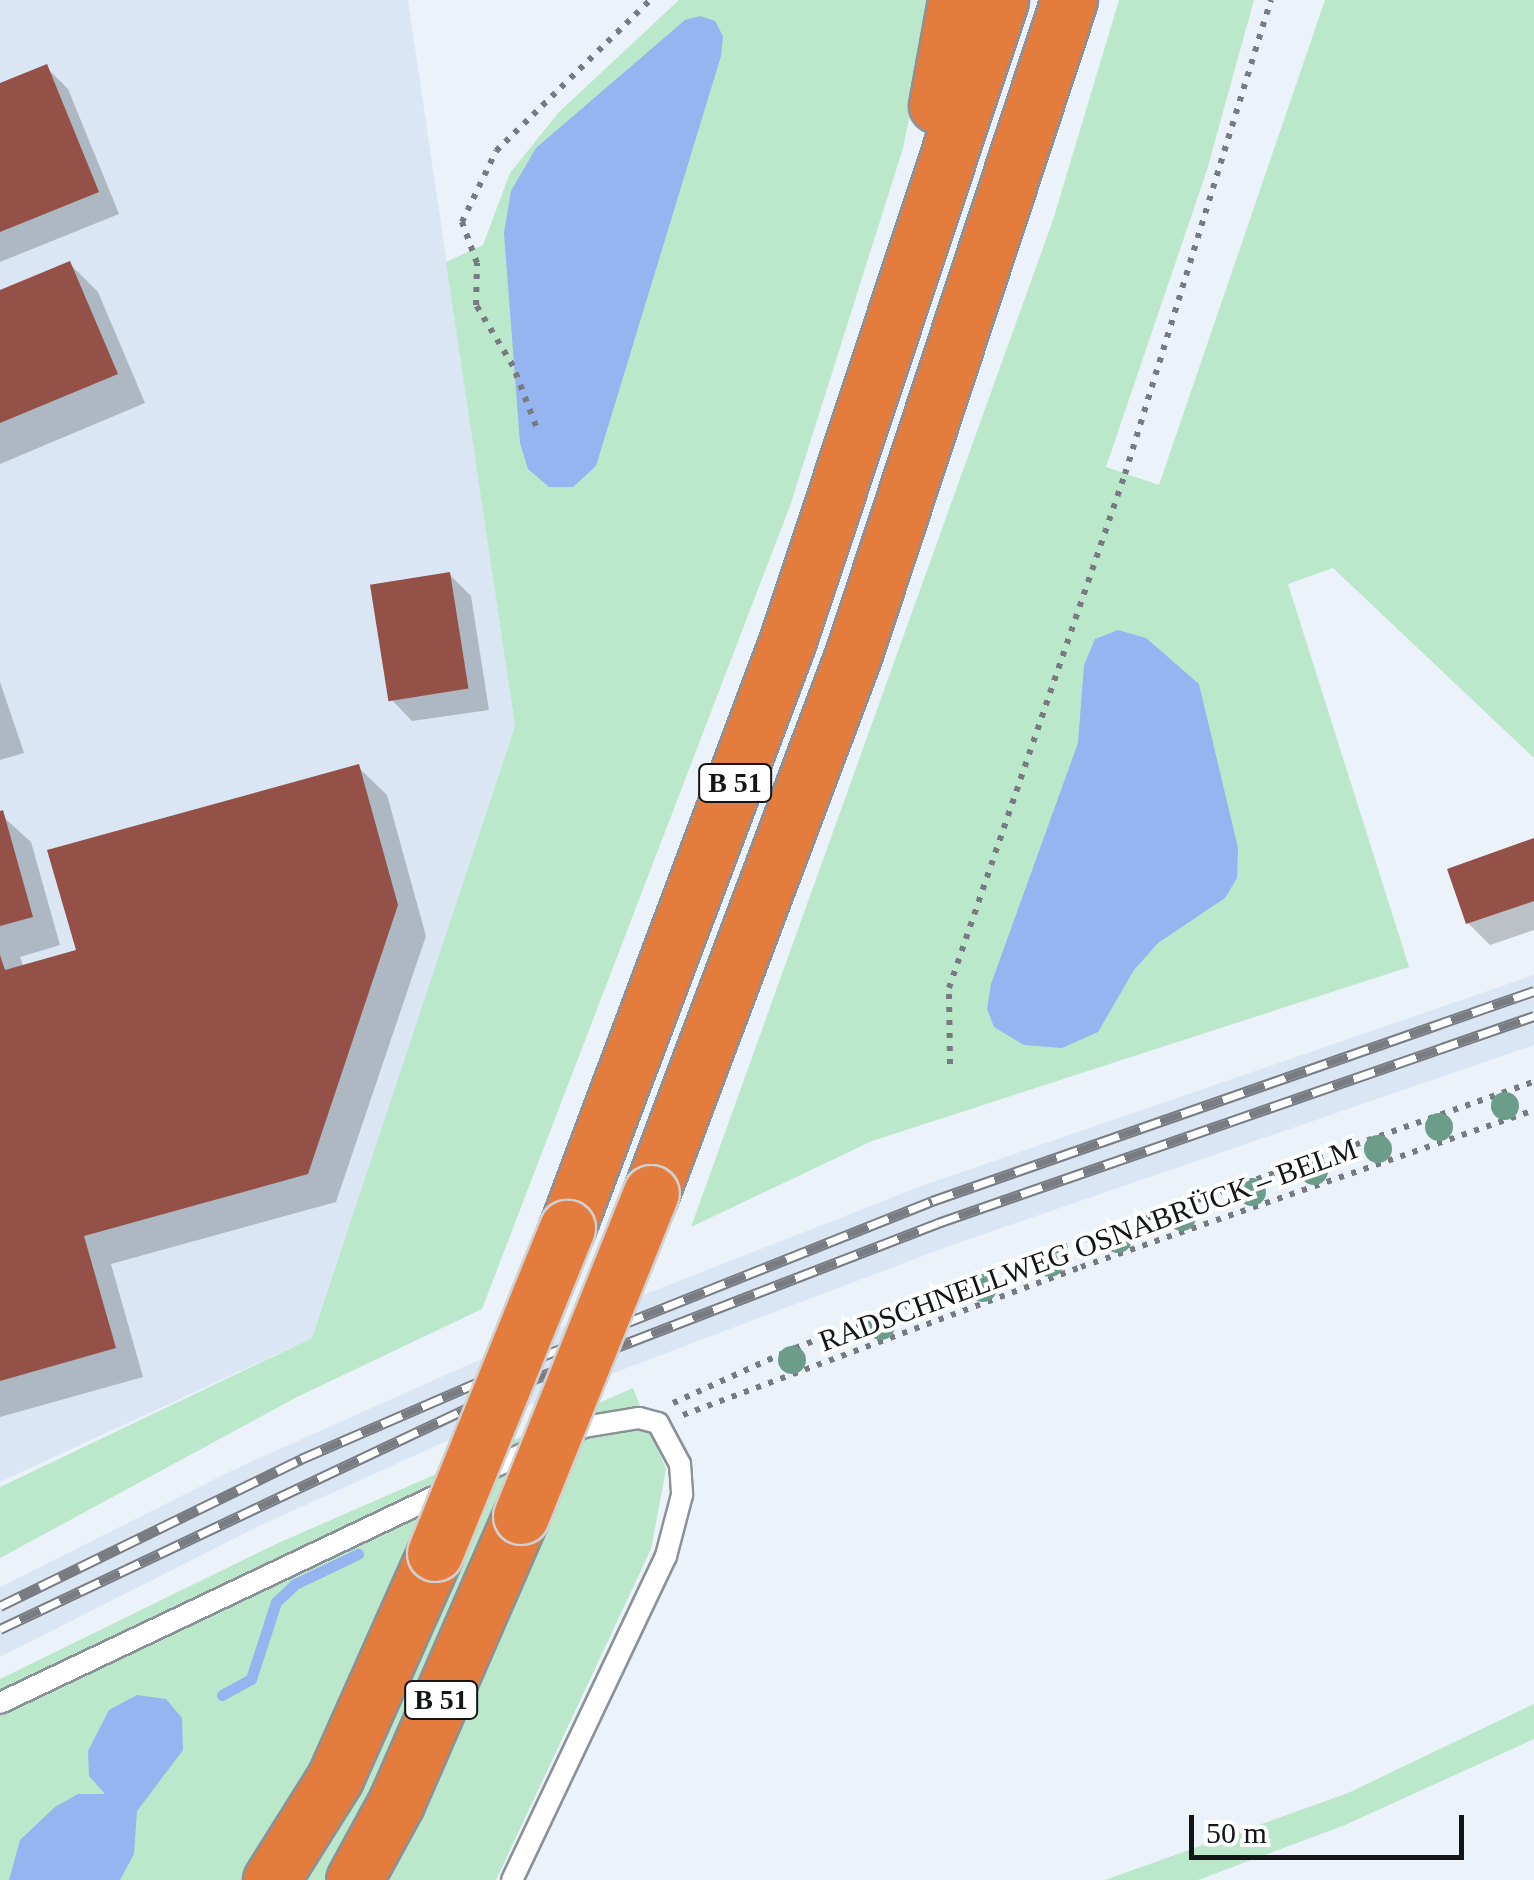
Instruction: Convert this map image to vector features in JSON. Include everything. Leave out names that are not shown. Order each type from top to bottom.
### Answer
[{"type":"highway","points":[[894,335],[956,0]]},
{"type":"highway","name":"B 51","points":[[271,1880],[334,1778],[435,1553],[566,1228],[788,640],[894,335],[1000,0]]},
{"type":"highway","name":"B 51","points":[[354,1880],[396,1802],[520,1516],[651,1193],[854,653],[1070,0]]},
{"type":"lane","points":[[0,1702],[167,1631],[566,1435],[649,1421],[680,1464],[682,1495],[666,1556],[512,1880]]},
{"type":"path","points":[[536,426],[513,366],[476,305],[477,263],[462,222],[496,151],[650,0]]},
{"type":"path","points":[[950,1064],[948,988],[1125,474],[1271,0]]},
{"type":"path","points":[[649,1421],[795,1348],[1017,1264],[1534,1082]]},
{"type":"path","name":"RADSCHNELLWEG OSNABRÜCK – BELM","points":[[649,1421],[1534,1110]]},
{"type":"shaded area","points":[[0,0],[408,0],[515,726],[312,1338],[0,1482]]},
{"type":"shaded area","points":[[1534,975],[1534,1045],[949,1246],[511,1412],[259,1526],[0,1657],[0,1587],[233,1470],[497,1352],[927,1184]]},
{"type":"green space","points":[[679,0],[934,0],[903,148],[790,506],[482,1309],[297,1397],[0,1558],[0,1487],[312,1338],[515,726],[446,262],[483,245],[510,173],[559,112]]},
{"type":"green space","points":[[1119,0],[1254,0],[1207,170],[1106,467],[1159,485],[1325,0],[1534,0],[1534,758],[1333,568],[1288,584],[1409,967],[872,1141],[691,1227],[1053,220]]},
{"type":"green space","points":[[633,1388],[666,1469],[651,1549],[496,1880],[0,1880],[0,1679],[276,1544]]},
{"type":"green space","points":[[1534,1704],[1534,1739],[1345,1825],[1198,1880],[1105,1880],[1348,1793]]},
{"type":"water","points":[[700,16],[715,21],[723,36],[721,56],[596,466],[573,487],[549,487],[528,469],[520,443],[504,233],[511,191],[536,148],[685,20]]},
{"type":"water","points":[[1118,630],[1146,638],[1199,684],[1238,848],[1237,878],[1225,898],[1158,943],[1134,970],[1098,1032],[1062,1048],[1024,1045],[994,1027],[987,1009],[991,984],[1078,743],[1084,665],[1095,639]]},
{"type":"water","points":[[137,1695],[166,1699],[182,1718],[183,1750],[137,1811],[134,1854],[120,1880],[9,1880],[20,1840],[55,1807],[78,1794],[105,1794],[89,1776],[88,1751],[109,1710]]},
{"type":"building","points":[[47,64],[99,192],[0,232],[0,83]]},
{"type":"building","points":[[70,261],[118,374],[0,423],[0,290]]},
{"type":"building","points":[[450,572],[468,689],[388,701],[370,585]]},
{"type":"building","points":[[359,764],[398,905],[308,1174],[84,1236],[116,1348],[0,1381],[0,955],[5,970],[76,950],[47,850]]},
{"type":"building","points":[[3,810],[33,917],[0,926],[0,811]]},
{"type":"building","points":[[1534,838],[1534,901],[1466,924],[1447,869]]},
{"type":"waterway","points":[[222,1695],[251,1679],[276,1602],[295,1584],[358,1554]]},
{"type":"railway","points":[[0,1606],[301,1459],[500,1373],[932,1201],[1534,991]]},
{"type":"railway","points":[[0,1629],[508,1389],[938,1223],[1534,1016]]}]
